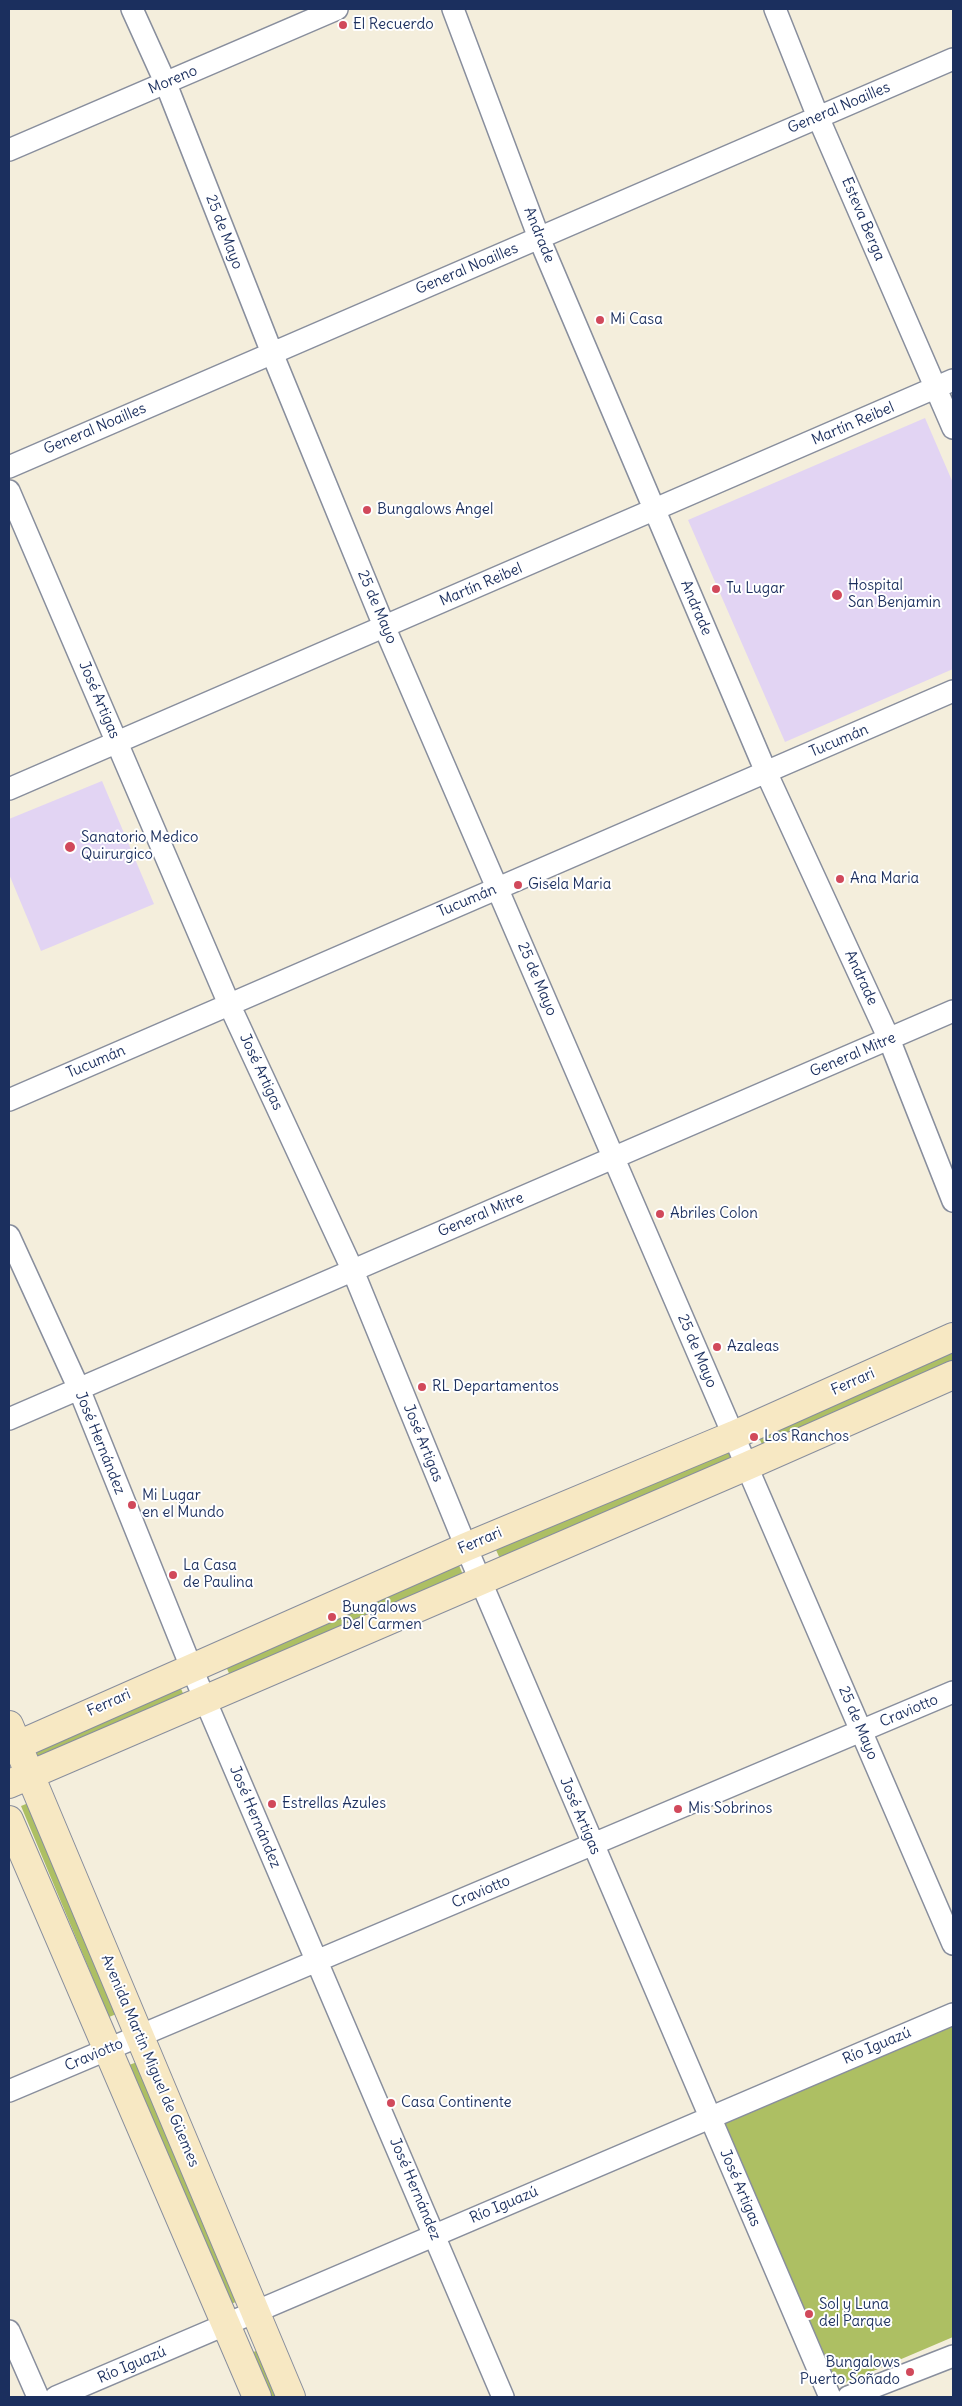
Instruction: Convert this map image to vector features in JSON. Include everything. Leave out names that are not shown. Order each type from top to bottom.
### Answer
[{"type":"main road","name":"Ferrari","points":[[11,1740],[191,1667],[466,1547],[734,1435],[953,1337]]},
{"type":"main road","points":[[19,1780],[747,1466],[953,1375]]},
{"type":"main road","name":"Avenida Martin Miguel de Güemes","points":[[11,1740],[19,1780],[139,2036],[291,2397]]},
{"type":"main road","points":[[9,1820],[257,2397]]},
{"type":"street","name":"25 de Mayo","points":[[132,9],[166,84],[272,353],[384,626],[953,1944]]},
{"type":"street","name":"Moreno","points":[[9,150],[337,9]]},
{"type":"street","name":"Andrade","points":[[453,9],[539,238],[766,772],[889,1039],[953,1201]]},
{"type":"street","name":"Esteva Berga","points":[[775,9],[818,117],[944,384],[953,428]]},
{"type":"street","name":"General Noailles","points":[[9,466],[953,59]]},
{"type":"street","name":"Martín Reibel","points":[[9,789],[944,384]]},
{"type":"street","name":"José Artigas","points":[[9,491],[230,1004],[353,1271],[480,1581],[830,2397]]},
{"type":"street","name":"Tucumán","points":[[9,1100],[953,691]]},
{"type":"street","name":"General Mitre","points":[[9,1419],[953,1011]]},
{"type":"street","name":"José Hernández","points":[[9,1236],[79,1389],[191,1667],[503,2397]]},
{"type":"street","name":"Craviotto","points":[[9,2091],[953,1692]]},
{"type":"street","name":"Río Iguazú","points":[[56,2397],[953,2014]]},
{"type":"street","points":[[9,2331],[38,2397]]},
{"type":"street","points":[[848,2397],[953,2356]]},
{"type":"shaded area","name":"Hospital San Benjamin","points":[[925,418],[953,483],[953,669],[785,742],[688,520]]},
{"type":"shaded area","name":"Sanatorio Medico Quirurgico","points":[[102,781],[154,904],[41,951],[9,874],[9,819]]},
{"type":"green space","points":[[953,1349],[953,1365],[764,1448],[757,1434]]},
{"type":"green space","points":[[728,1448],[734,1462],[502,1563],[496,1550]]},
{"type":"green space","points":[[458,1563],[464,1577],[231,1678],[225,1664]]},
{"type":"green space","points":[[179,1684],[185,1698],[39,1761],[33,1747]]},
{"type":"green space","points":[[31,1802],[119,2013],[109,2017],[21,1806]]},
{"type":"green space","points":[[953,2026],[953,2337],[838,2386],[724,2123]]},
{"type":"green space","points":[[140,2061],[240,2300],[229,2305],[129,2065]]},
{"type":"green space","points":[[261,2349],[282,2397],[269,2397],[251,2353]]},
{"type":"place","name":"El Recuerdo","points":[[343,25]]},
{"type":"place","name":"Mi Casa","points":[[600,320]]},
{"type":"place","name":"Bungalows Angel","points":[[367,510]]},
{"type":"place","name":"Tu Lugar","points":[[716,589]]},
{"type":"place","name":"Hospital San Benjamin","points":[[837,595]]},
{"type":"place","name":"Sanatorio Medico Quirurgico","points":[[70,847]]},
{"type":"place","name":"Ana Maria","points":[[840,879]]},
{"type":"place","name":"Gisela Maria","points":[[518,885]]},
{"type":"place","name":"Abriles Colon","points":[[660,1214]]},
{"type":"place","name":"Azaleas","points":[[717,1347]]},
{"type":"place","name":"RL Departamentos","points":[[422,1387]]},
{"type":"place","name":"Los Ranchos","points":[[754,1437]]},
{"type":"place","name":"Mi Lugar en el Mundo","points":[[132,1505]]},
{"type":"place","name":"La Casa de Paulina","points":[[173,1575]]},
{"type":"place","name":"Bungalows Del Carmen","points":[[332,1617]]},
{"type":"place","name":"Estrellas Azules","points":[[272,1804]]},
{"type":"place","name":"Mis Sobrinos","points":[[678,1809]]},
{"type":"place","name":"Casa Continente","points":[[391,2103]]},
{"type":"place","name":"Sol y Luna del Parque","points":[[809,2314]]},
{"type":"place","name":"Bungalows Puerto Soñado","points":[[910,2372]]}]
